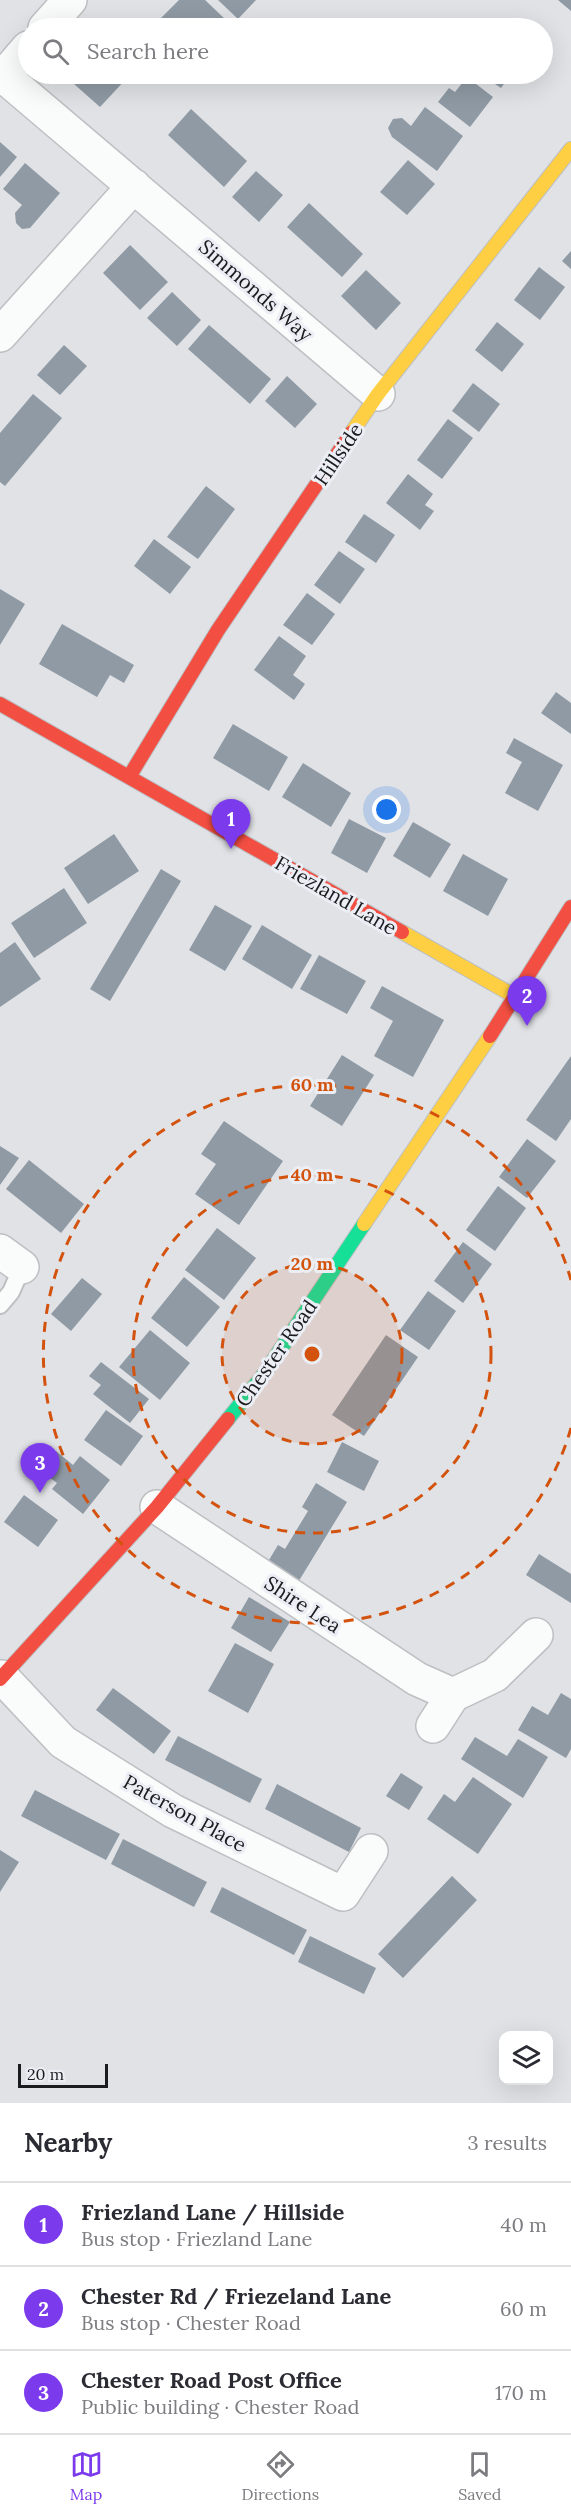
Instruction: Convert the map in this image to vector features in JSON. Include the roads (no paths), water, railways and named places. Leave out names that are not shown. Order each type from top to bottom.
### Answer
[{"type":"main road","name":"Hillside","points":[[129,777],[218,630],[378,394],[571,149]]},
{"type":"main road","name":"Friezland Lane","points":[[0,704],[516,997]]},
{"type":"main road","name":"Chester Road","points":[[1,1678],[157,1507],[264,1374],[516,997],[571,907]]},
{"type":"street","points":[[54,18],[70,0]]},
{"type":"street","points":[[2,75],[18,58]]},
{"type":"street","name":"Simmonds Way","points":[[2,75],[378,394]]},
{"type":"street","points":[[0,335],[134,186]]},
{"type":"street","name":"Shire Lea","points":[[157,1507],[417,1679],[453,1695]]},
{"type":"street","points":[[433,1726],[453,1695],[495,1675],[536,1635]]},
{"type":"street","name":"Paterson Place","points":[[1,1678],[63,1742],[173,1811],[343,1894],[371,1851]]},
{"type":"lane","points":[[0,1305],[11,1292],[11,1259]]},
{"type":"place","name":"Friezland Lane / Hillside","points":[[231,849]]},
{"type":"place","name":"Chester Rd / Friezeland Lane","points":[[527,1026]]},
{"type":"place","name":"Chester Road Post Office","points":[[40,1493]]}]
